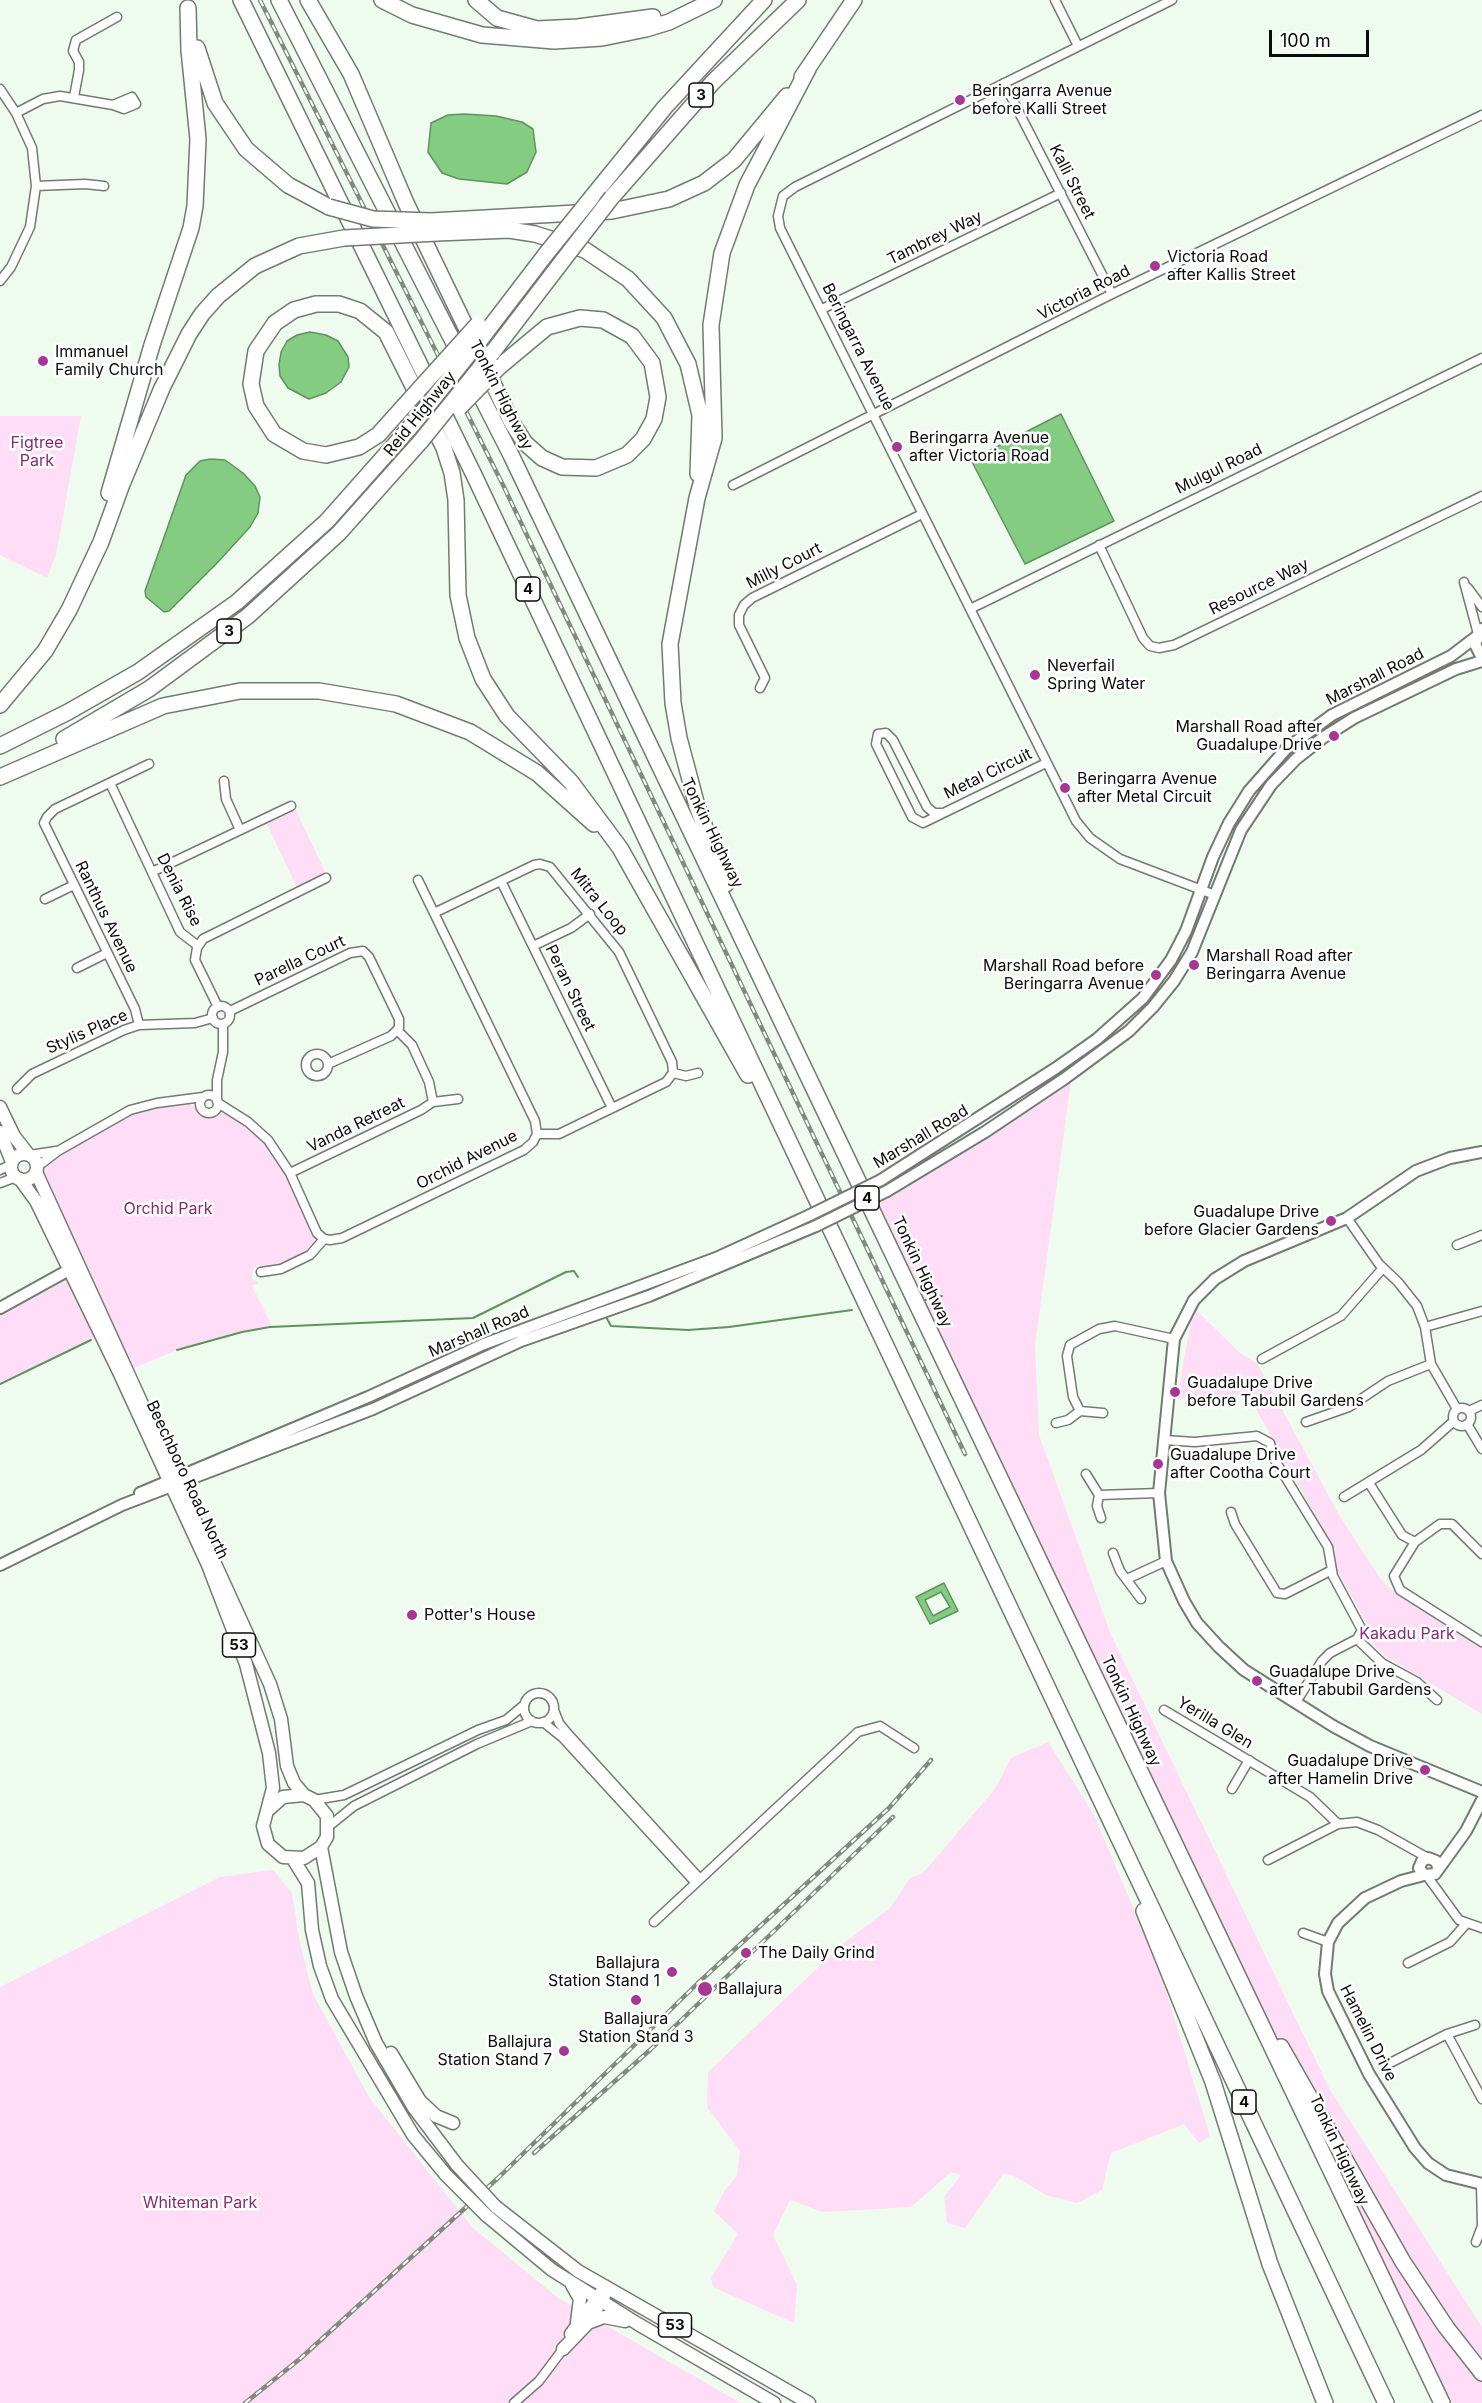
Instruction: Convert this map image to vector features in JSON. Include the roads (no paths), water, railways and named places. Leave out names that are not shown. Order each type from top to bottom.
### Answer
[{"type":"highway","name":"4","points":[[241,0],[474,473],[1386,2403]]},
{"type":"highway","name":"Tonkin Highway","points":[[279,0],[511,455],[1442,2403]]},
{"type":"highway","points":[[308,0],[356,84],[406,203],[512,423],[525,443],[552,463],[573,469],[596,468],[627,455],[643,439],[654,419],[658,397],[652,363],[632,336],[603,320],[580,318],[548,327],[495,360]]},
{"type":"highway","points":[[382,0],[412,15],[482,35],[554,41],[602,38],[646,28],[669,22],[714,0]]},
{"type":"highway","points":[[476,0],[497,18],[511,24],[544,29],[624,22],[651,17],[703,0]]},
{"type":"highway","name":"3","points":[[481,330],[665,107],[764,0]]},
{"type":"highway","name":"3","points":[[495,360],[564,259],[612,197],[713,82],[798,0]]},
{"type":"highway","points":[[0,705],[45,651],[69,610],[101,542],[122,484],[162,388],[189,334],[218,296],[255,266],[298,246],[434,227],[612,211],[669,200],[704,183],[735,160],[808,69],[854,0]]},
{"type":"highway","points":[[187,4],[208,86],[234,135],[273,174],[303,195],[329,207],[373,219],[434,227],[509,230],[560,240],[607,263],[647,297],[677,340],[695,389],[700,442],[697,498]]},
{"type":"highway","points":[[84,577],[195,206],[198,139],[187,4]]},
{"type":"highway","points":[[808,69],[747,185],[722,253],[711,326],[714,438],[697,498],[670,644],[673,703],[679,738],[697,806],[738,916],[850,1162]]},
{"type":"highway","points":[[481,330],[404,406],[378,435],[359,447],[326,455],[303,451],[283,441],[260,416],[251,384],[256,351],[276,323],[294,310],[316,304],[350,307],[370,317],[387,332],[444,448],[452,473],[456,500],[458,595],[474,659],[494,698],[507,716],[593,810],[620,848],[809,1182]]},
{"type":"highway","name":"Reid Highway","points":[[0,746],[68,712],[138,672],[237,602],[327,521],[413,424],[481,330]]},
{"type":"highway","name":"Reid Highway","points":[[0,772],[114,711],[216,642],[310,562],[395,473],[495,360]]},
{"type":"highway","points":[[0,777],[128,720],[188,700],[266,690],[319,691],[362,697],[396,705],[446,722],[516,758],[558,790],[595,826],[643,889]]},
{"type":"highway","points":[[1103,1801],[1125,1864],[1216,2092],[1270,2264],[1327,2403]]},
{"type":"highway","points":[[1232,1965],[1403,2262],[1446,2327],[1482,2373]]},
{"type":"main road","points":[[1479,633],[1476,647],[1482,660]]},
{"type":"main road","name":"Marshall Road","points":[[0,1565],[173,1481],[350,1405],[484,1344],[716,1258],[881,1180],[1036,1081],[1125,1015],[1148,992],[1171,960],[1186,932],[1220,840],[1238,807],[1260,776],[1286,749],[1332,715],[1451,656],[1479,633]]},
{"type":"main road","name":"Marshall Road","points":[[173,1481],[373,1410],[521,1341],[649,1296],[816,1226],[887,1191],[993,1127],[1072,1074],[1129,1031],[1164,994],[1183,967],[1199,937],[1233,846],[1250,814],[1271,785],[1296,759],[1324,737],[1354,718],[1456,669],[1482,660]]},
{"type":"main road","name":"53","points":[[0,1107],[14,1136],[35,1160],[37,1169]]},
{"type":"main road","name":"53","points":[[0,1132],[18,1178]]},
{"type":"main road","points":[[1482,1152],[1450,1158],[1416,1171],[1347,1218],[1244,1261],[1215,1279],[1194,1300],[1174,1339],[1159,1493],[1166,1561],[1197,1623],[1219,1647],[1244,1670],[1370,1746],[1438,1773],[1482,1798]]},
{"type":"main road","points":[[12,1163],[17,1156],[29,1155]]},
{"type":"main road","points":[[18,1178],[32,1178],[37,1169]]},
{"type":"main road","name":"Beechboro Road North","points":[[37,1169],[74,1268],[270,1684],[281,1719],[287,1766],[294,1783],[309,1798]]},
{"type":"main road","name":"Beechboro Road North","points":[[18,1178],[36,1201],[74,1268]]},
{"type":"main road","points":[[0,1308],[74,1268]]},
{"type":"main road","name":"Beechboro Road North","points":[[173,1481],[246,1664],[260,1710],[273,1788],[267,1811]]},
{"type":"main road","points":[[267,1811],[283,1797],[309,1798]]},
{"type":"main road","name":"53","points":[[309,1798],[322,1807],[328,1827]]},
{"type":"main road","name":"Hamelin Drive","points":[[1481,2184],[1446,2175],[1428,2163],[1415,2148],[1369,2074],[1332,2001],[1325,1974],[1328,1942],[1338,1923],[1355,1905],[1428,1867],[1453,1847],[1466,1831],[1482,1798]]},
{"type":"main road","name":"53","points":[[267,1811],[263,1826],[268,1844],[283,1857],[294,1859],[308,1883],[312,1930],[320,1966],[332,1999],[413,2135],[446,2175],[486,2215],[562,2277],[774,2403]]},
{"type":"main road","points":[[294,1859],[304,1858],[321,1847],[328,1827]]},
{"type":"main road","name":"53","points":[[321,1847],[341,1952],[376,2043],[414,2108],[457,2166],[496,2207],[561,2260],[809,2403]]},
{"type":"main road","points":[[356,1996],[420,2101],[436,2116],[453,2123]]},
{"type":"main road","points":[[562,2277],[579,2294],[582,2323]]},
{"type":"main road","points":[[563,2349],[607,2288]]},
{"type":"main road","points":[[582,2323],[604,2316],[638,2324]]},
{"type":"street","points":[[1055,0],[1078,46]]},
{"type":"street","name":"Beringarra Avenue","points":[[1172,0],[783,195],[778,216],[780,228],[876,415],[922,514],[1076,821],[1090,838],[1120,859],[1215,895]]},
{"type":"street","points":[[74,96],[79,70],[79,62],[73,51],[76,40],[117,17]]},
{"type":"street","name":"Kalli Street","points":[[1004,83],[1112,294]]},
{"type":"street","points":[[0,89],[16,113],[32,148],[36,186],[30,227],[11,267],[0,281]]},
{"type":"street","points":[[16,113],[43,99],[74,96],[113,105]]},
{"type":"street","name":"Victoria Road","points":[[733,485],[876,415],[1112,294],[1482,115]]},
{"type":"street","points":[[36,186],[85,184],[105,186]]},
{"type":"street","name":"Tambrey Way","points":[[822,309],[1061,193]]},
{"type":"street","name":"Mulgul Road","points":[[970,609],[1482,358]]},
{"type":"street","name":"Resource Way","points":[[1099,545],[1143,638],[1150,646],[1159,648],[1174,645],[1482,496]]},
{"type":"street","name":"Milly Court","points":[[760,688],[765,678],[739,625],[739,615],[744,605],[752,598],[922,514]]},
{"type":"street","points":[[1479,633],[1464,582],[1482,607]]},
{"type":"street","name":"Metal Circuit","points":[[943,813],[934,813],[927,807],[893,740],[886,733],[878,734],[876,744],[915,820],[927,823],[1046,763]]},
{"type":"street","points":[[110,783],[149,764]]},
{"type":"street","points":[[224,781],[226,799],[240,830]]},
{"type":"street","name":"Ranthus Avenue","points":[[110,783],[55,809],[46,817],[44,823],[135,1009],[139,1025]]},
{"type":"street","name":"Denia Rise","points":[[110,783],[180,932],[198,946],[194,956],[196,964],[218,1007]]},
{"type":"street","points":[[152,872],[291,806]]},
{"type":"street","name":"Mitra Loop","points":[[434,913],[534,865],[545,864],[555,872],[590,914],[626,963],[672,1062],[673,1073]]},
{"type":"street","points":[[198,946],[213,932],[326,878]]},
{"type":"street","name":"Orchid Avenue","points":[[324,1239],[342,1238],[502,1160],[528,1147],[537,1134],[535,1121],[418,880]]},
{"type":"street","name":"Peran Street","points":[[501,881],[612,1108]]},
{"type":"street","points":[[45,899],[74,885]]},
{"type":"street","points":[[533,946],[571,928],[590,914]]},
{"type":"street","name":"Parella Court","points":[[230,1011],[350,953],[363,951],[369,957],[399,1019],[398,1031]]},
{"type":"street","points":[[77,968],[107,953]]},
{"type":"street","points":[[218,1007],[225,1007],[230,1011],[230,1020],[223,1024],[217,1023],[213,1018],[213,1013],[218,1007]]},
{"type":"street","name":"Stylis Place","points":[[16,1089],[32,1074],[108,1037],[139,1025],[195,1023],[213,1018]]},
{"type":"street","points":[[213,1112],[218,1102],[217,1080],[223,1052],[223,1024]]},
{"type":"street","points":[[328,1064],[398,1031],[412,1045],[429,1082],[433,1102]]},
{"type":"street","points":[[537,1134],[559,1134],[666,1082],[673,1073],[686,1076],[698,1073]]},
{"type":"street","points":[[202,1111],[200,1106],[204,1097],[217,1080]]},
{"type":"street","points":[[37,1169],[58,1151],[130,1110],[157,1103],[212,1096],[268,1140],[290,1173],[317,1233],[324,1239],[310,1255],[281,1269],[261,1272]]},
{"type":"street","name":"Vanda Retreat","points":[[290,1173],[421,1110],[433,1102],[458,1099]]},
{"type":"street","points":[[180,1101],[202,1111],[233,1114]]},
{"type":"street","points":[[29,1155],[58,1151]]},
{"type":"street","points":[[0,1170],[12,1163]]},
{"type":"street","points":[[0,1183],[18,1178]]},
{"type":"street","points":[[1347,1218],[1383,1268],[1410,1295],[1425,1327],[1431,1364],[1456,1409]]},
{"type":"street","points":[[1457,1245],[1482,1235]]},
{"type":"street","points":[[1262,1359],[1341,1316],[1383,1268]]},
{"type":"street","points":[[1425,1327],[1482,1311]]},
{"type":"street","points":[[1080,1411],[1073,1397],[1067,1356],[1070,1345],[1100,1329],[1115,1326],[1174,1339]]},
{"type":"street","points":[[1306,1422],[1349,1407],[1388,1381],[1431,1364]]},
{"type":"street","points":[[1469,1411],[1482,1405]]},
{"type":"street","points":[[1463,1407],[1469,1411],[1471,1417],[1467,1424],[1458,1425],[1454,1421],[1452,1416],[1456,1409],[1463,1407]]},
{"type":"street","points":[[1056,1423],[1068,1420],[1080,1411],[1103,1413]]},
{"type":"street","points":[[1344,1497],[1421,1450],[1454,1421]]},
{"type":"street","points":[[1467,1424],[1482,1449]]},
{"type":"street","points":[[1164,1440],[1195,1442],[1257,1436],[1270,1443],[1273,1457],[1328,1547],[1332,1570],[1362,1630],[1357,1639],[1330,1653],[1322,1661],[1296,1702]]},
{"type":"street","points":[[1086,1474],[1099,1495],[1097,1506],[1101,1518]]},
{"type":"street","points":[[1369,1483],[1402,1535],[1415,1542]]},
{"type":"street","points":[[1099,1495],[1159,1493]]},
{"type":"street","points":[[1231,1512],[1246,1543],[1277,1593],[1285,1594],[1332,1570]]},
{"type":"street","points":[[1482,1554],[1452,1524],[1440,1524],[1415,1542],[1394,1576],[1400,1590],[1482,1642]]},
{"type":"street","points":[[1113,1553],[1120,1571],[1142,1599]]},
{"type":"street","points":[[1127,1579],[1166,1561]]},
{"type":"street","points":[[1357,1639],[1382,1662],[1417,1682],[1437,1700]]},
{"type":"street","points":[[309,1798],[344,1795],[478,1730],[506,1720],[533,1694],[542,1693],[553,1701],[554,1710],[568,1734],[698,1881]]},
{"type":"street","points":[[524,1705],[525,1714],[532,1721]]},
{"type":"street","points":[[543,1722],[552,1716],[554,1710]]},
{"type":"street","name":"Yerilla Glen","points":[[1164,1710],[1310,1797],[1338,1824]]},
{"type":"street","points":[[328,1827],[354,1806],[477,1744],[521,1723],[543,1722],[562,1738],[698,1881]]},
{"type":"street","points":[[654,1922],[850,1739],[865,1728],[880,1726],[914,1748]]},
{"type":"street","points":[[1232,1789],[1249,1760]]},
{"type":"street","points":[[1268,1860],[1338,1824],[1357,1822],[1407,1846],[1428,1867],[1452,1913],[1466,1924],[1482,1928]]},
{"type":"street","points":[[1408,1963],[1450,1942],[1466,1924]]},
{"type":"street","points":[[1304,1933],[1328,1942]]},
{"type":"street","points":[[1392,2062],[1447,2034],[1475,2025]]},
{"type":"street","points":[[1447,2034],[1482,2099]]},
{"type":"street","points":[[1476,2242],[1482,2226],[1481,2184]]},
{"type":"street","points":[[514,2403],[538,2381],[563,2349]]},
{"type":"waterway","points":[[177,1350],[242,1332],[270,1327],[473,1318],[566,1272],[574,1271],[578,1277]]},
{"type":"waterway","points":[[925,1300],[942,1296]]},
{"type":"waterway","points":[[605,1315],[611,1326],[688,1330],[729,1327],[852,1310]]},
{"type":"waterway","points":[[0,1384],[91,1340]]},
{"type":"railway","points":[[260,0],[503,485],[965,1454]]},
{"type":"railway","points":[[245,2403],[301,2358],[498,2178],[698,1983],[889,1808],[931,1760]]},
{"type":"railway","points":[[534,2153],[650,2050],[893,1817]]},
{"type":"place","name":"Beringarra Avenue before Kalli Street","points":[[960,100]]},
{"type":"place","name":"Victoria Road after Kallis Street","points":[[1155,266]]},
{"type":"place","name":"Immanuel Family Church","points":[[43,361]]},
{"type":"place","name":"Beringarra Avenue after Victoria Road","points":[[897,447]]},
{"type":"place","name":"Neverfail Spring Water","points":[[1035,675]]},
{"type":"place","name":"Marshall Road after Guadalupe Drive","points":[[1334,736]]},
{"type":"place","name":"Beringarra Avenue after Metal Circuit","points":[[1065,788]]},
{"type":"place","name":"Marshall Road after Beringarra Avenue","points":[[1194,965]]},
{"type":"place","name":"Marshall Road before Beringarra Avenue","points":[[1156,975]]},
{"type":"place","name":"Guadalupe Drive before Glacier Gardens","points":[[1331,1221]]},
{"type":"place","name":"Guadalupe Drive before Tabubil Gardens","points":[[1175,1392]]},
{"type":"place","name":"Guadalupe Drive after Cootha Court","points":[[1158,1464]]},
{"type":"place","name":"Potter's House","points":[[412,1615]]},
{"type":"place","name":"Guadalupe Drive after Tabubil Gardens","points":[[1257,1681]]},
{"type":"place","name":"Guadalupe Drive after Hamelin Drive","points":[[1425,1770]]},
{"type":"place","name":"The Daily Grind","points":[[746,1953]]},
{"type":"place","name":"Ballajura Station Stand 1","points":[[672,1972]]},
{"type":"place","name":"Ballajura","points":[[705,1989]]},
{"type":"place","name":"Ballajura Station Stand 3","points":[[636,2000]]},
{"type":"place","name":"Ballajura Station Stand 7","points":[[564,2051]]},
{"type":"park label","name":"Figtree Park","points":[[37,452]]},
{"type":"park label","name":"Orchid Park","points":[[168,1209]]},
{"type":"park label","name":"Kakadu Park","points":[[1407,1634]]},
{"type":"park label","name":"Whiteman Park","points":[[200,2203]]}]
